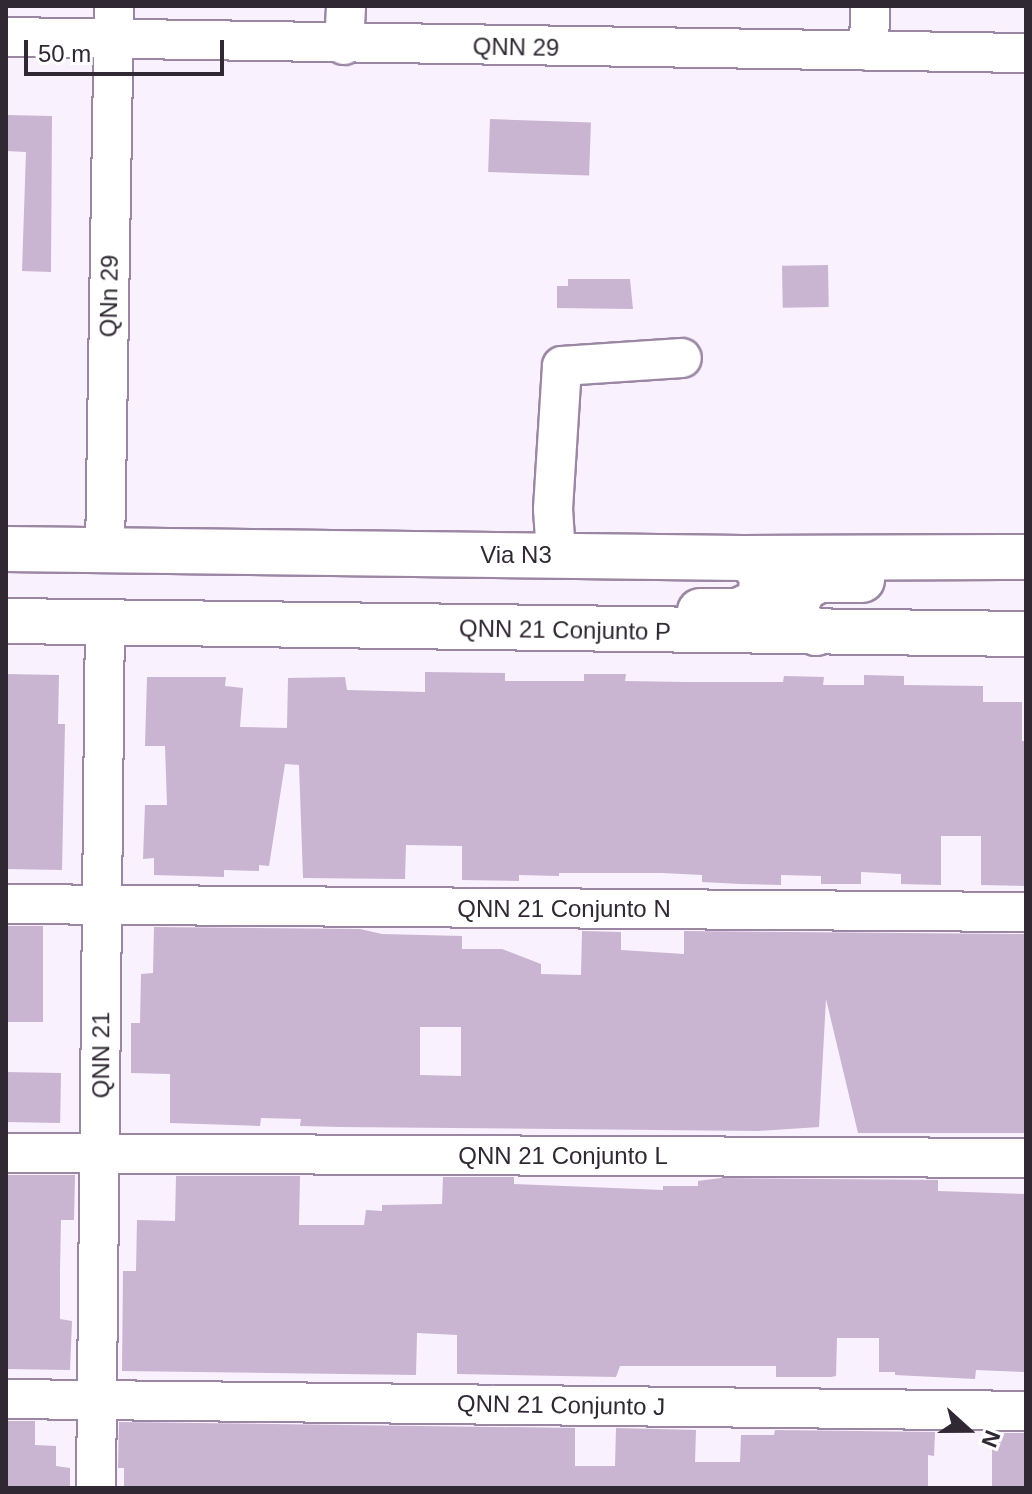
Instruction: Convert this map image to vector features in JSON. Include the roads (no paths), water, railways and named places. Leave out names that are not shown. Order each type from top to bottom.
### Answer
[{"type":"main road","name":"Via N3","points":[[6,549],[1026,560]]},
{"type":"main road","points":[[440,629],[567,609],[738,611],[755,603],[763,585],[757,567],[742,558]]},
{"type":"main road","points":[[816,633],[801,622],[796,605],[804,588],[819,580],[940,580],[1026,560]]},
{"type":"main road","name":"QNN 21 Conjunto P","points":[[6,621],[440,629],[1026,634]]},
{"type":"street","points":[[344,45],[346,6]]},
{"type":"street","points":[[869,51],[870,6]]},
{"type":"street","name":"QNN 29","points":[[6,37],[114,23],[344,45],[1026,53]]},
{"type":"street","name":"QNn 29","points":[[105,551],[114,23]]},
{"type":"street","points":[[556,555],[553,509],[562,366],[682,358]]},
{"type":"street","name":"QNN 21","points":[[96,1488],[105,621]]},
{"type":"street","name":"QNN 21 Conjunto N","points":[[6,904],[1026,912]]},
{"type":"street","name":"QNN 21 Conjunto L","points":[[6,1153],[1026,1158]]},
{"type":"street","name":"QNN 21 Conjunto J","points":[[6,1399],[1026,1411]]}]
